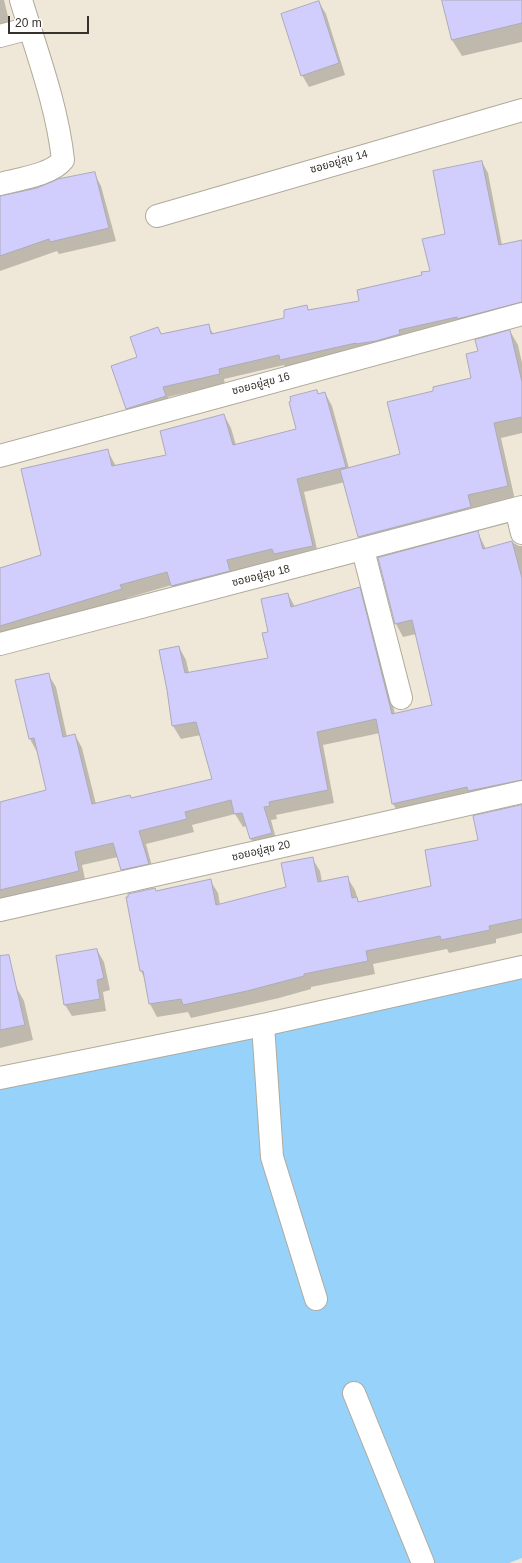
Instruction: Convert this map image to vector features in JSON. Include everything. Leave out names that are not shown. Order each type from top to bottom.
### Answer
[{"type":"street","points":[[0,184],[39,174],[58,166],[63,160],[60,135],[21,0]]},
{"type":"street","points":[[0,36],[30,28]]},
{"type":"street","name":"ซอยอยู่สุข 14","points":[[157,216],[522,110]]},
{"type":"street","name":"ซอยอยู่สุข 16","points":[[0,456],[522,314]]},
{"type":"street","points":[[519,508],[522,534]]},
{"type":"street","name":"ซอยอยู่สุข 18","points":[[0,644],[519,508]]},
{"type":"street","points":[[362,550],[401,698]]},
{"type":"street","name":"ซอยอยู่สุข 20","points":[[0,910],[522,792]]},
{"type":"street","points":[[0,1078],[263,1025],[522,967]]},
{"type":"street","points":[[263,1025],[272,1157],[316,1298]]},
{"type":"street","points":[[354,1392],[423,1563]]},
{"type":"water","points":[[522,967],[522,1558],[509,1563],[0,1563],[0,1083]]},
{"type":"building","points":[[442,0],[522,0],[522,23],[452,40]]},
{"type":"building","points":[[319,1],[339,63],[301,76],[281,14]]},
{"type":"building","points":[[482,161],[499,245],[522,240],[522,302],[457,319],[457,317],[399,330],[400,334],[376,341],[356,343],[280,360],[279,355],[219,369],[220,374],[163,387],[166,396],[126,409],[111,366],[137,357],[130,337],[158,327],[161,334],[209,324],[211,334],[284,318],[284,310],[307,305],[308,310],[359,301],[357,290],[422,275],[421,272],[430,271],[422,239],[445,234],[433,171]]},
{"type":"building","points":[[95,172],[109,228],[50,242],[49,239],[0,256],[0,196],[37,188],[58,179]]},
{"type":"building","points":[[510,330],[522,382],[522,417],[494,423],[508,486],[468,495],[471,507],[358,537],[340,470],[400,454],[387,402],[433,391],[433,387],[471,378],[466,354],[478,351],[475,340]]},
{"type":"building","points":[[317,390],[318,394],[325,392],[346,467],[297,479],[313,546],[274,554],[272,549],[227,560],[230,571],[171,586],[167,572],[120,585],[122,589],[0,626],[0,568],[41,555],[21,469],[108,449],[112,466],[166,455],[160,431],[224,414],[233,445],[296,429],[289,402],[291,401],[290,397]]},
{"type":"building","points":[[478,531],[483,549],[512,541],[522,578],[522,780],[468,791],[467,787],[392,804],[376,719],[317,732],[328,790],[269,802],[270,806],[264,807],[272,833],[250,839],[242,813],[234,814],[231,800],[185,812],[187,819],[139,831],[149,864],[121,870],[113,843],[75,852],[79,871],[0,890],[0,802],[46,790],[34,738],[29,739],[15,680],[49,673],[63,737],[75,734],[92,804],[130,795],[131,798],[212,779],[196,722],[172,726],[159,650],[179,646],[185,673],[268,658],[262,633],[268,632],[261,599],[288,593],[291,607],[360,587],[392,714],[432,705],[412,620],[395,624],[378,558]]},
{"type":"building","points":[[522,805],[522,919],[489,926],[490,930],[441,940],[440,936],[366,951],[368,961],[304,974],[304,976],[247,991],[183,1005],[181,999],[149,1004],[143,971],[140,971],[126,897],[128,897],[128,894],[155,888],[156,891],[211,879],[216,905],[286,887],[281,863],[313,857],[318,882],[348,876],[352,898],[357,897],[358,902],[431,886],[425,850],[478,840],[473,816]]},
{"type":"building","points":[[97,949],[104,978],[97,980],[100,999],[64,1005],[56,956]]},
{"type":"building","points":[[9,955],[25,1025],[0,1030],[0,956]]}]
